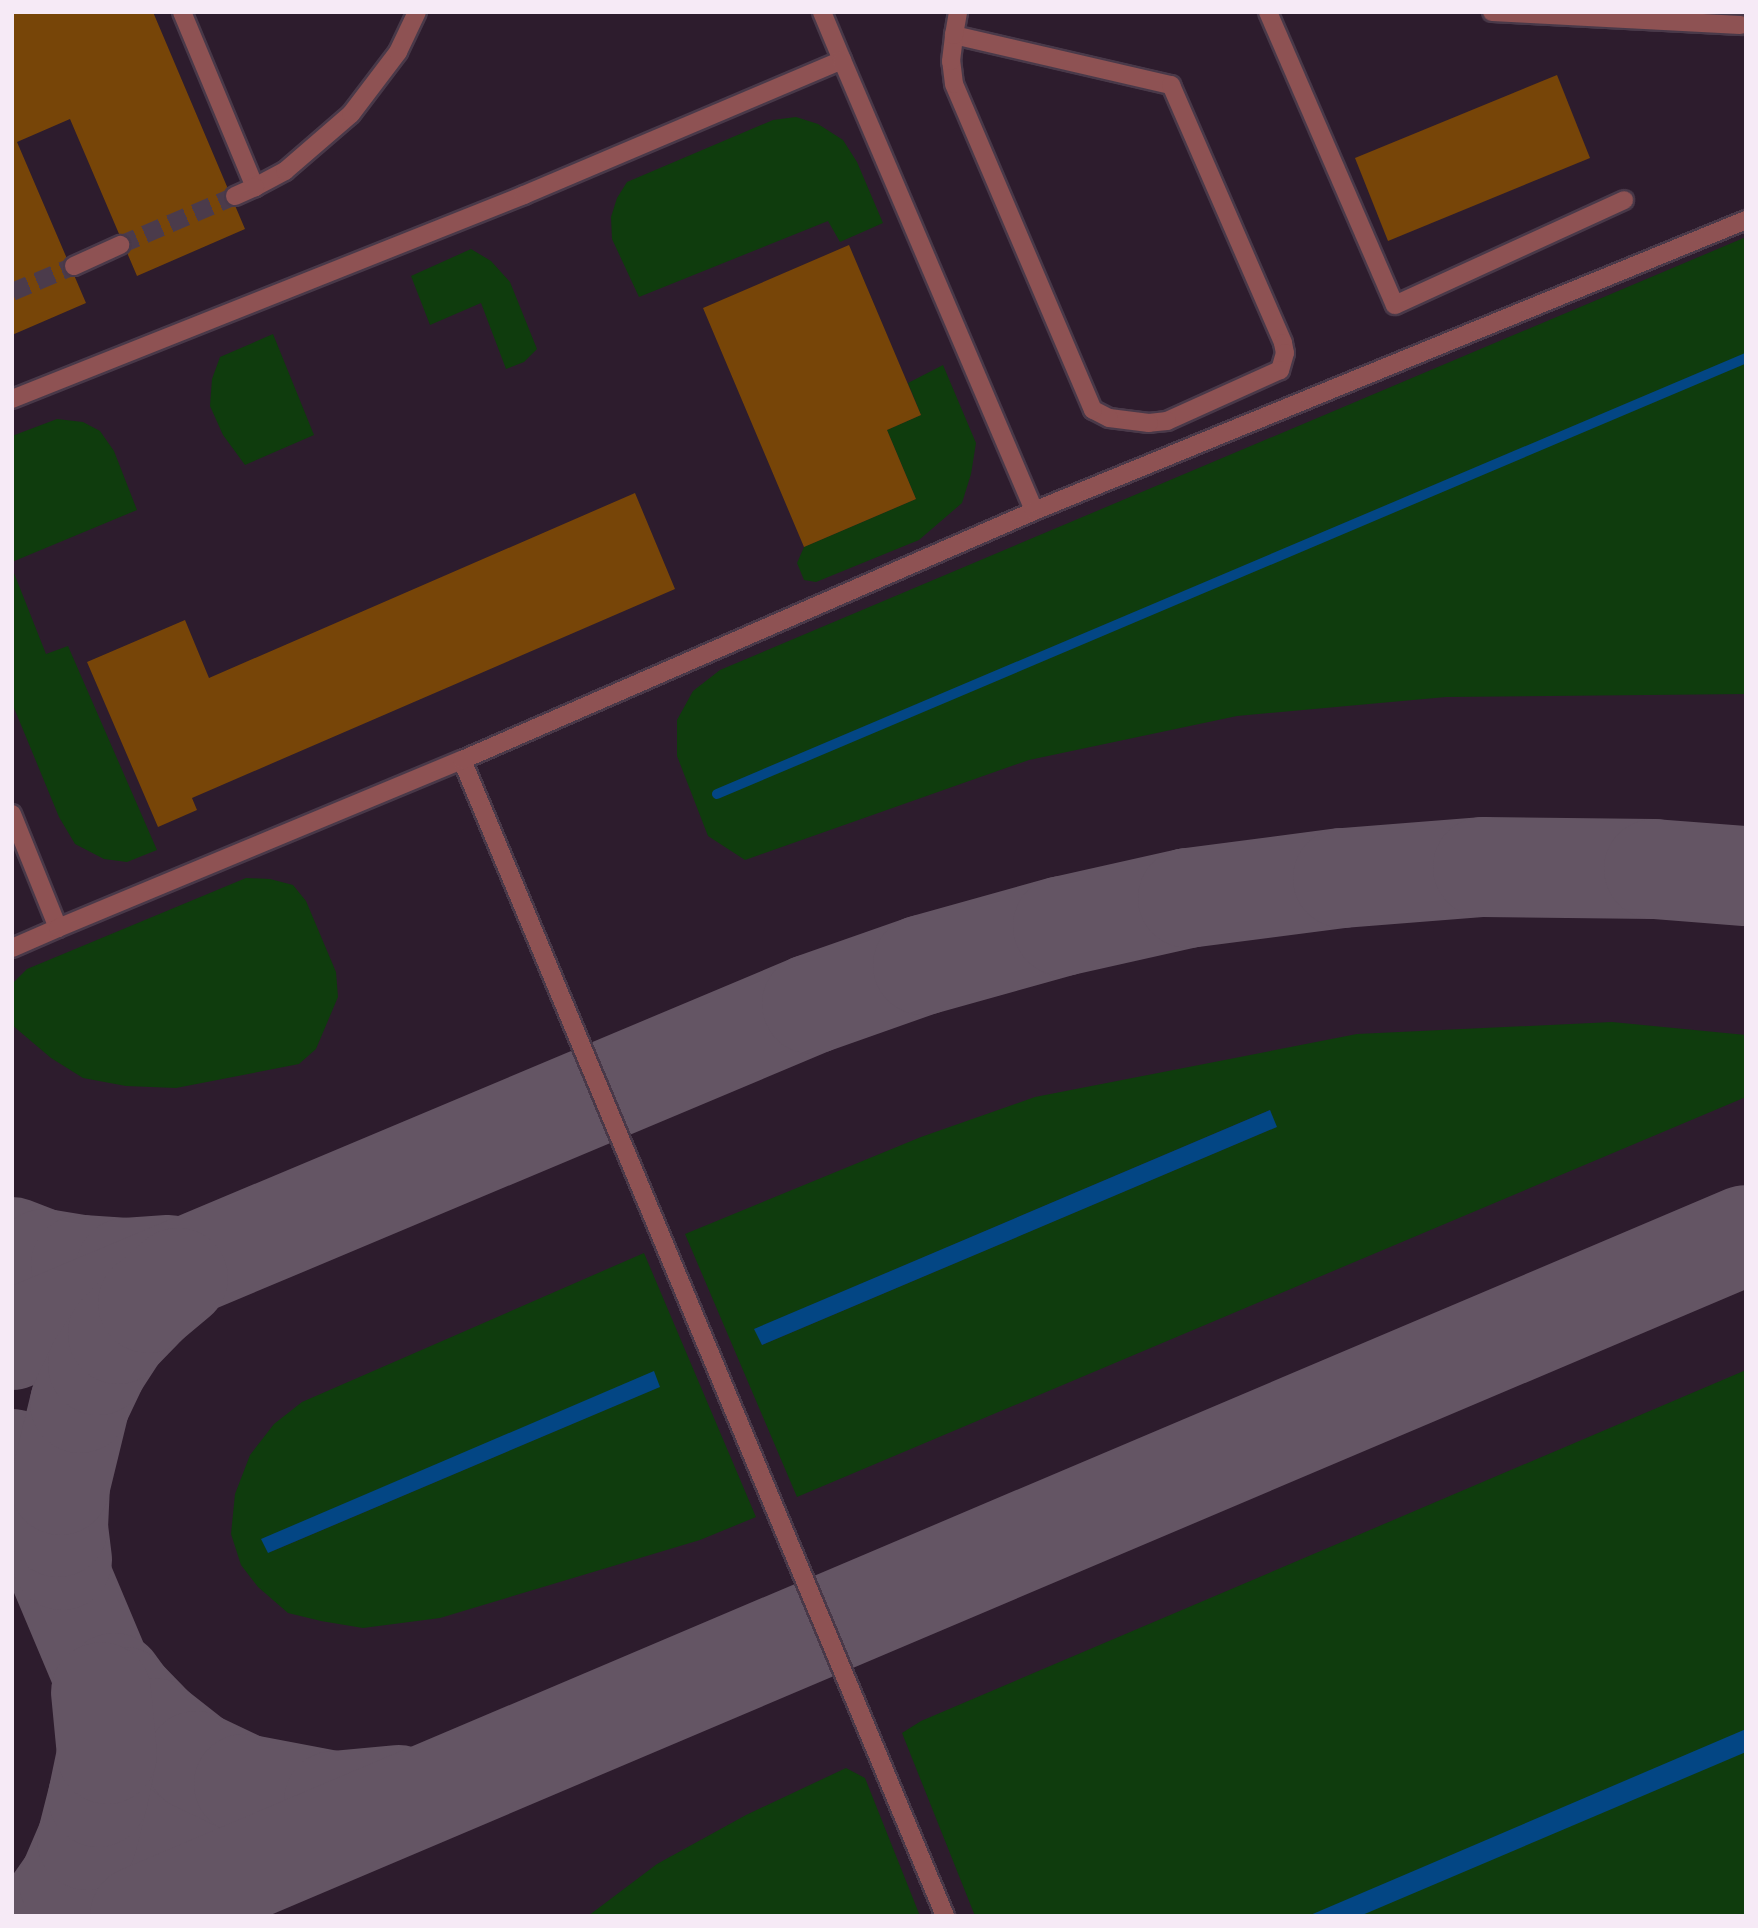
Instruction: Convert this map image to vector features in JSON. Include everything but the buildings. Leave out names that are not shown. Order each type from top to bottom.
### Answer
[{"type":"lane","points":[[182,12],[255,187]]},
{"type":"lane","points":[[235,196],[285,171],[351,114],[398,52],[417,12]]},
{"type":"lane","points":[[822,12],[1034,511]]},
{"type":"lane","points":[[954,35],[1171,85],[1283,343],[1285,353],[1280,370],[1167,421],[1149,423],[1109,418],[1093,410],[954,84],[951,61],[954,35],[958,12]]},
{"type":"lane","points":[[1268,12],[1395,304],[1624,200]]},
{"type":"lane","points":[[1492,12],[1741,25]]},
{"type":"lane","points":[[12,399],[524,195],[842,60]]},
{"type":"lane","points":[[12,948],[462,760],[1034,511],[1746,220]]},
{"type":"lane","points":[[74,266],[120,245]]},
{"type":"lane","points":[[462,760],[945,1916]]},
{"type":"lane","points":[[12,814],[58,928]]},
{"type":"green space","points":[[796,117],[818,124],[843,140],[857,162],[883,223],[840,242],[828,221],[639,297],[612,239],[611,217],[617,198],[627,182],[773,120]]},
{"type":"green space","points":[[1746,237],[1746,694],[1446,697],[1237,716],[1029,760],[745,860],[708,836],[677,756],[677,720],[693,691],[720,670]]},
{"type":"green space","points":[[471,249],[491,261],[510,282],[537,349],[524,362],[506,369],[481,303],[430,325],[411,276]]},
{"type":"green space","points":[[273,334],[314,435],[245,465],[223,435],[210,406],[212,379],[220,357]]},
{"type":"green space","points":[[943,365],[976,443],[971,474],[962,503],[919,540],[816,582],[804,580],[797,563],[804,547],[916,499],[887,430],[921,415],[908,383]]},
{"type":"green space","points":[[57,419],[83,422],[100,431],[114,451],[137,510],[12,562],[12,436]]},
{"type":"green space","points":[[12,568],[46,654],[68,646],[157,850],[127,862],[104,859],[75,844],[59,817],[12,703]]},
{"type":"green space","points":[[246,878],[270,879],[293,885],[306,901],[336,972],[338,997],[316,1049],[299,1064],[176,1088],[126,1086],[83,1078],[51,1058],[12,1025],[12,984],[27,969]]},
{"type":"green space","points":[[1612,1022],[1746,1035],[1746,1097],[797,1497],[685,1234],[921,1137],[1035,1097],[1357,1034]],"holes":[[[1270,1110],[1276,1127],[762,1345],[755,1329]]]},
{"type":"green space","points":[[644,1253],[756,1517],[700,1540],[440,1618],[363,1628],[288,1613],[258,1587],[241,1565],[231,1534],[235,1494],[250,1455],[274,1424],[302,1402]],"holes":[[[653,1372],[659,1387],[268,1553]]]},
{"type":"green space","points":[[1746,1370],[1746,1916],[975,1916],[902,1733],[921,1721]]},
{"type":"green space","points":[[846,1768],[865,1778],[920,1916],[588,1916],[657,1864],[746,1815]]},
{"type":"water","points":[[1270,1110],[1277,1127],[762,1345],[754,1329]]},
{"type":"water","points":[[654,1371],[660,1387],[268,1553],[261,1539]]},
{"type":"water","points":[[1746,1729],[1746,1752],[1360,1916],[1308,1916]]},
{"type":"waterway","points":[[717,794],[1746,358]]},
{"type":"taxiway","points":[[12,1340],[812,1004],[923,965],[1063,926],[1188,898],[1343,878],[1483,867],[1654,869],[1746,876]]},
{"type":"taxiway","points":[[140,1916],[1746,1235]]},
{"type":"taxiway","points":[[12,1247],[44,1259],[81,1265],[126,1268],[169,1265]]},
{"type":"taxiway","points":[[62,1560],[58,1527],[60,1485],[80,1403],[98,1365],[118,1334],[148,1303],[178,1278]]},
{"type":"taxiway","points":[[12,1459],[204,1916]]},
{"type":"taxiway","points":[[114,1683],[154,1728],[196,1761],[244,1784],[334,1801],[399,1795]]},
{"type":"taxiway","points":[[45,1916],[69,1882],[87,1840],[98,1797],[107,1754],[101,1692]]},
{"type":"tunnel","points":[[120,245],[235,196]]},
{"type":"tunnel","points":[[12,292],[74,266]]}]
